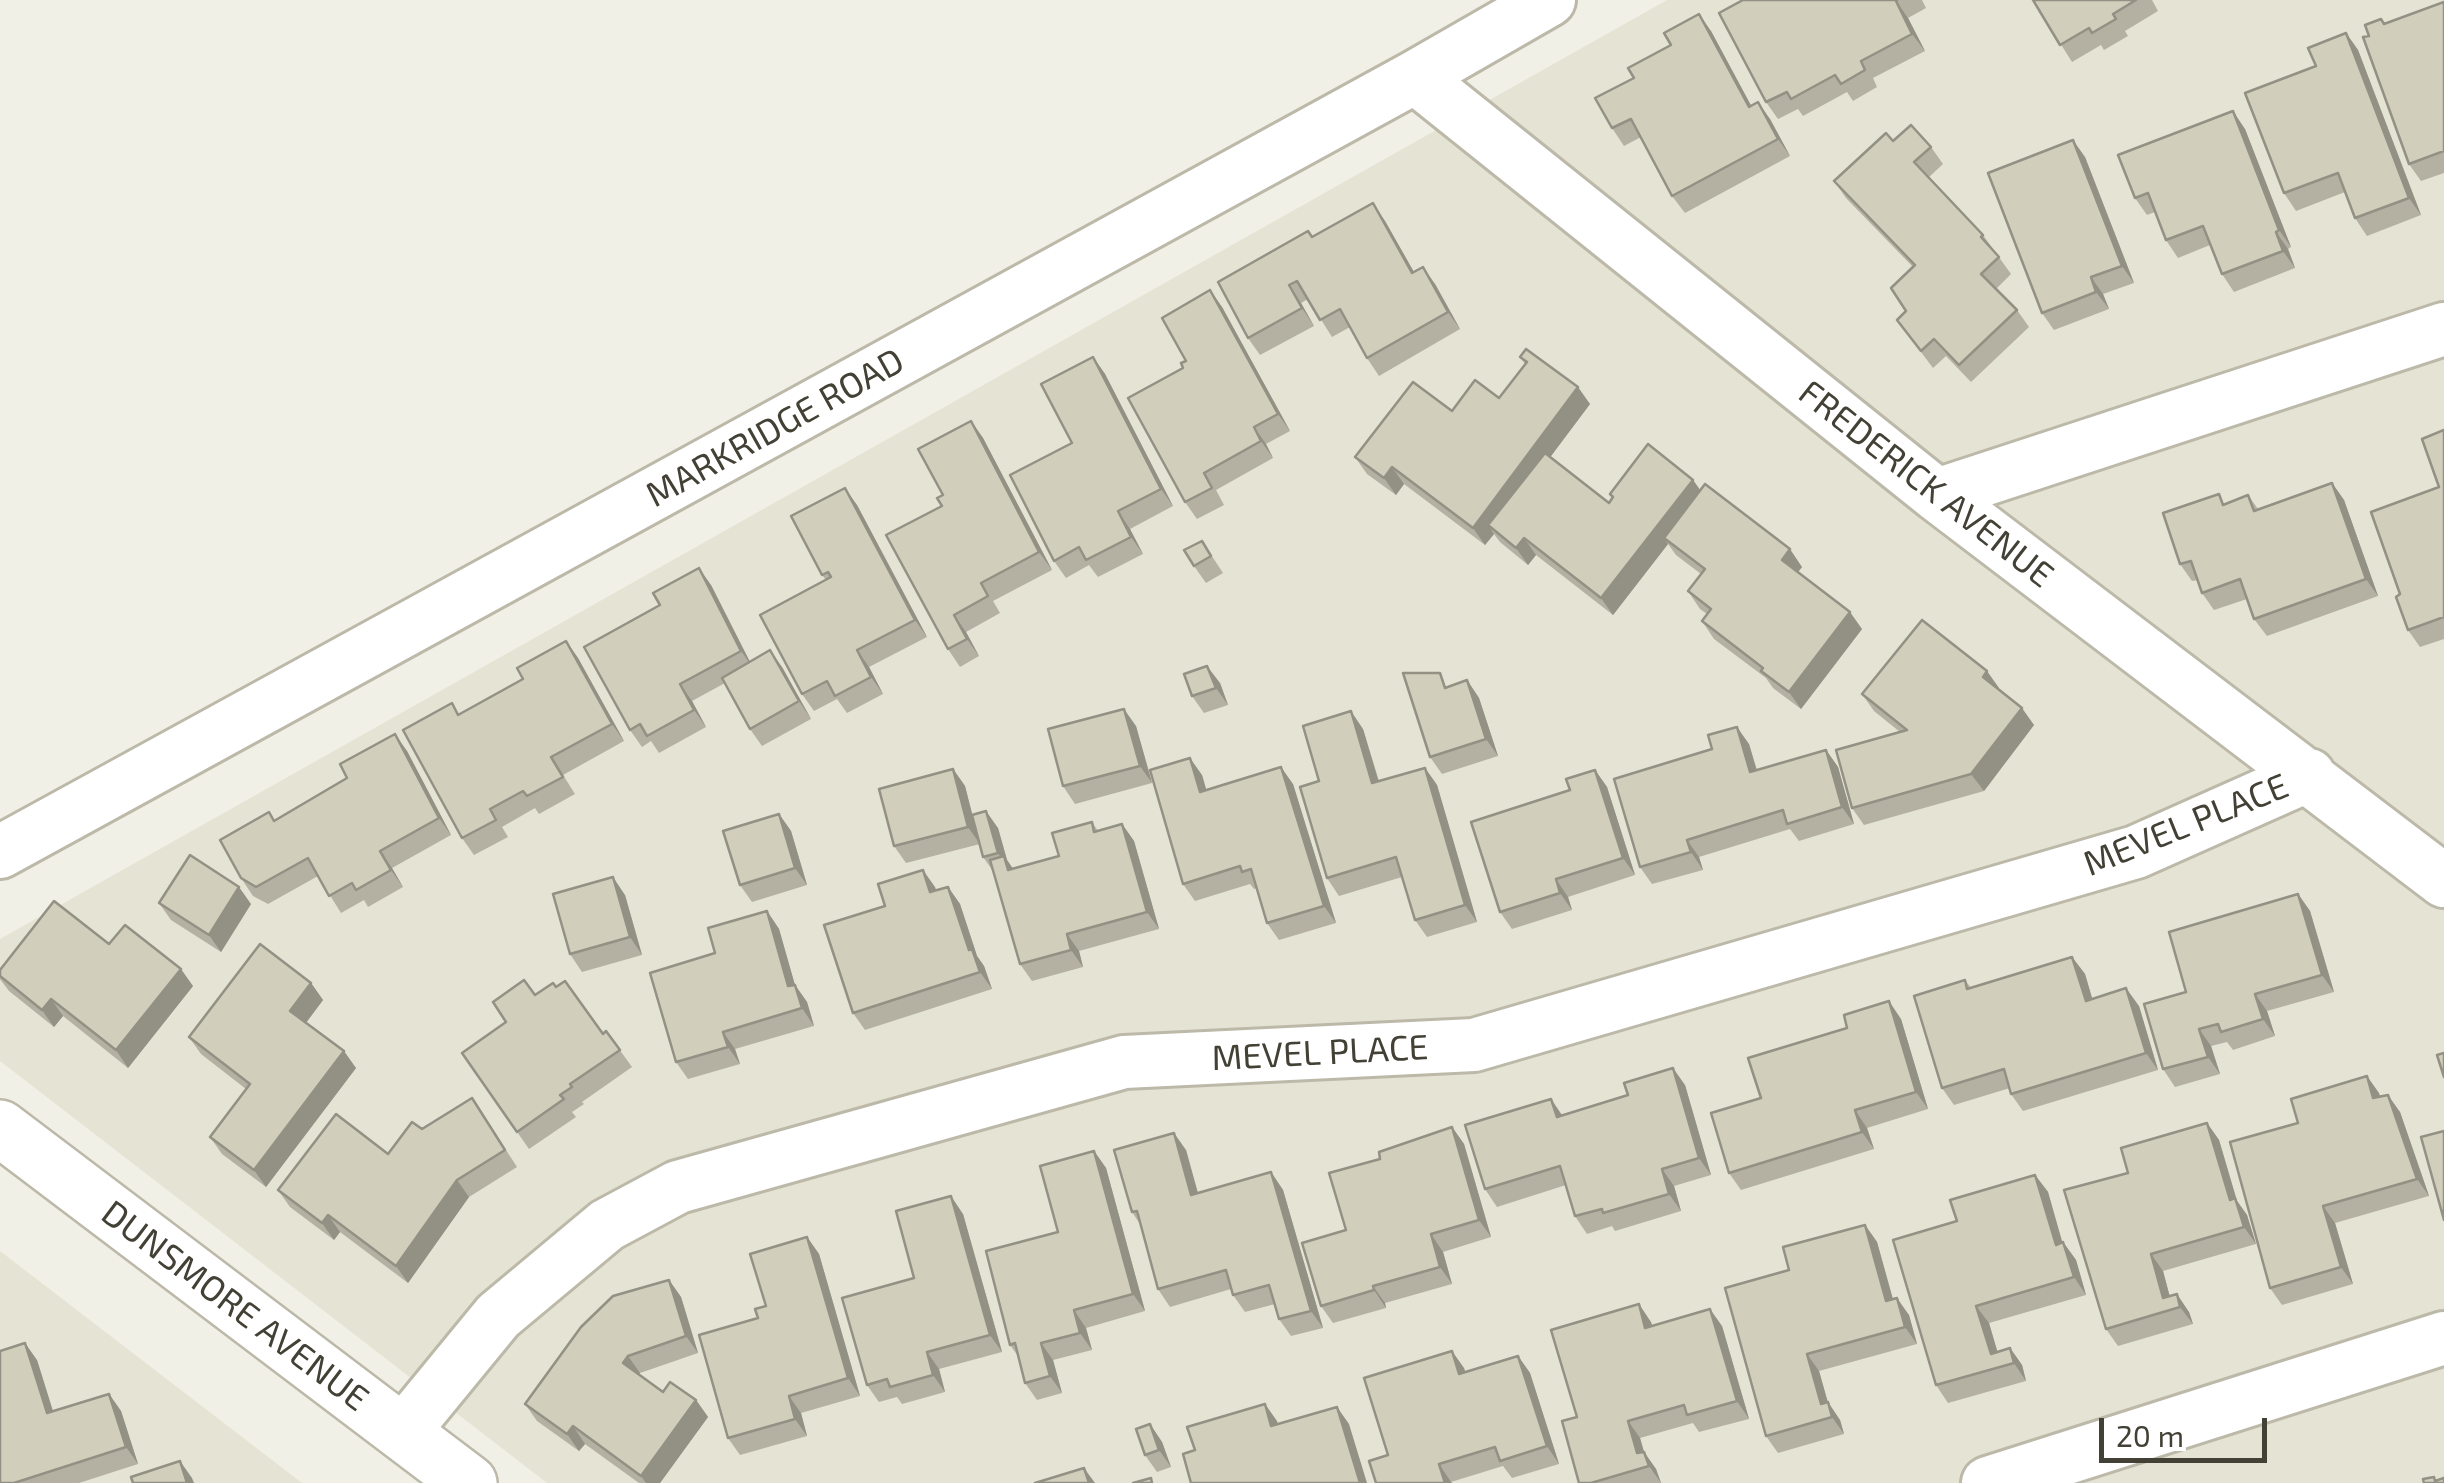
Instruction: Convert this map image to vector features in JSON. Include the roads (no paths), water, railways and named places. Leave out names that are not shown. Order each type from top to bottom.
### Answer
[{"type":"street","name":"MARKRIDGE ROAD","points":[[0,852],[1416,78],[1549,0]]},
{"type":"street","name":"FREDERICK AVENUE","points":[[1416,78],[1937,495],[2444,881]]},
{"type":"street","points":[[1937,495],[2444,329]]},
{"type":"street","name":"MEVEL PLACE","points":[[402,1433],[498,1316],[607,1225],[678,1187],[1124,1062],[1474,1045],[2136,852],[2308,776]]},
{"type":"street","name":"DUNSMORE AVENUE","points":[[0,1128],[469,1483]]},
{"type":"street","points":[[1988,1483],[2444,1338]]}]
